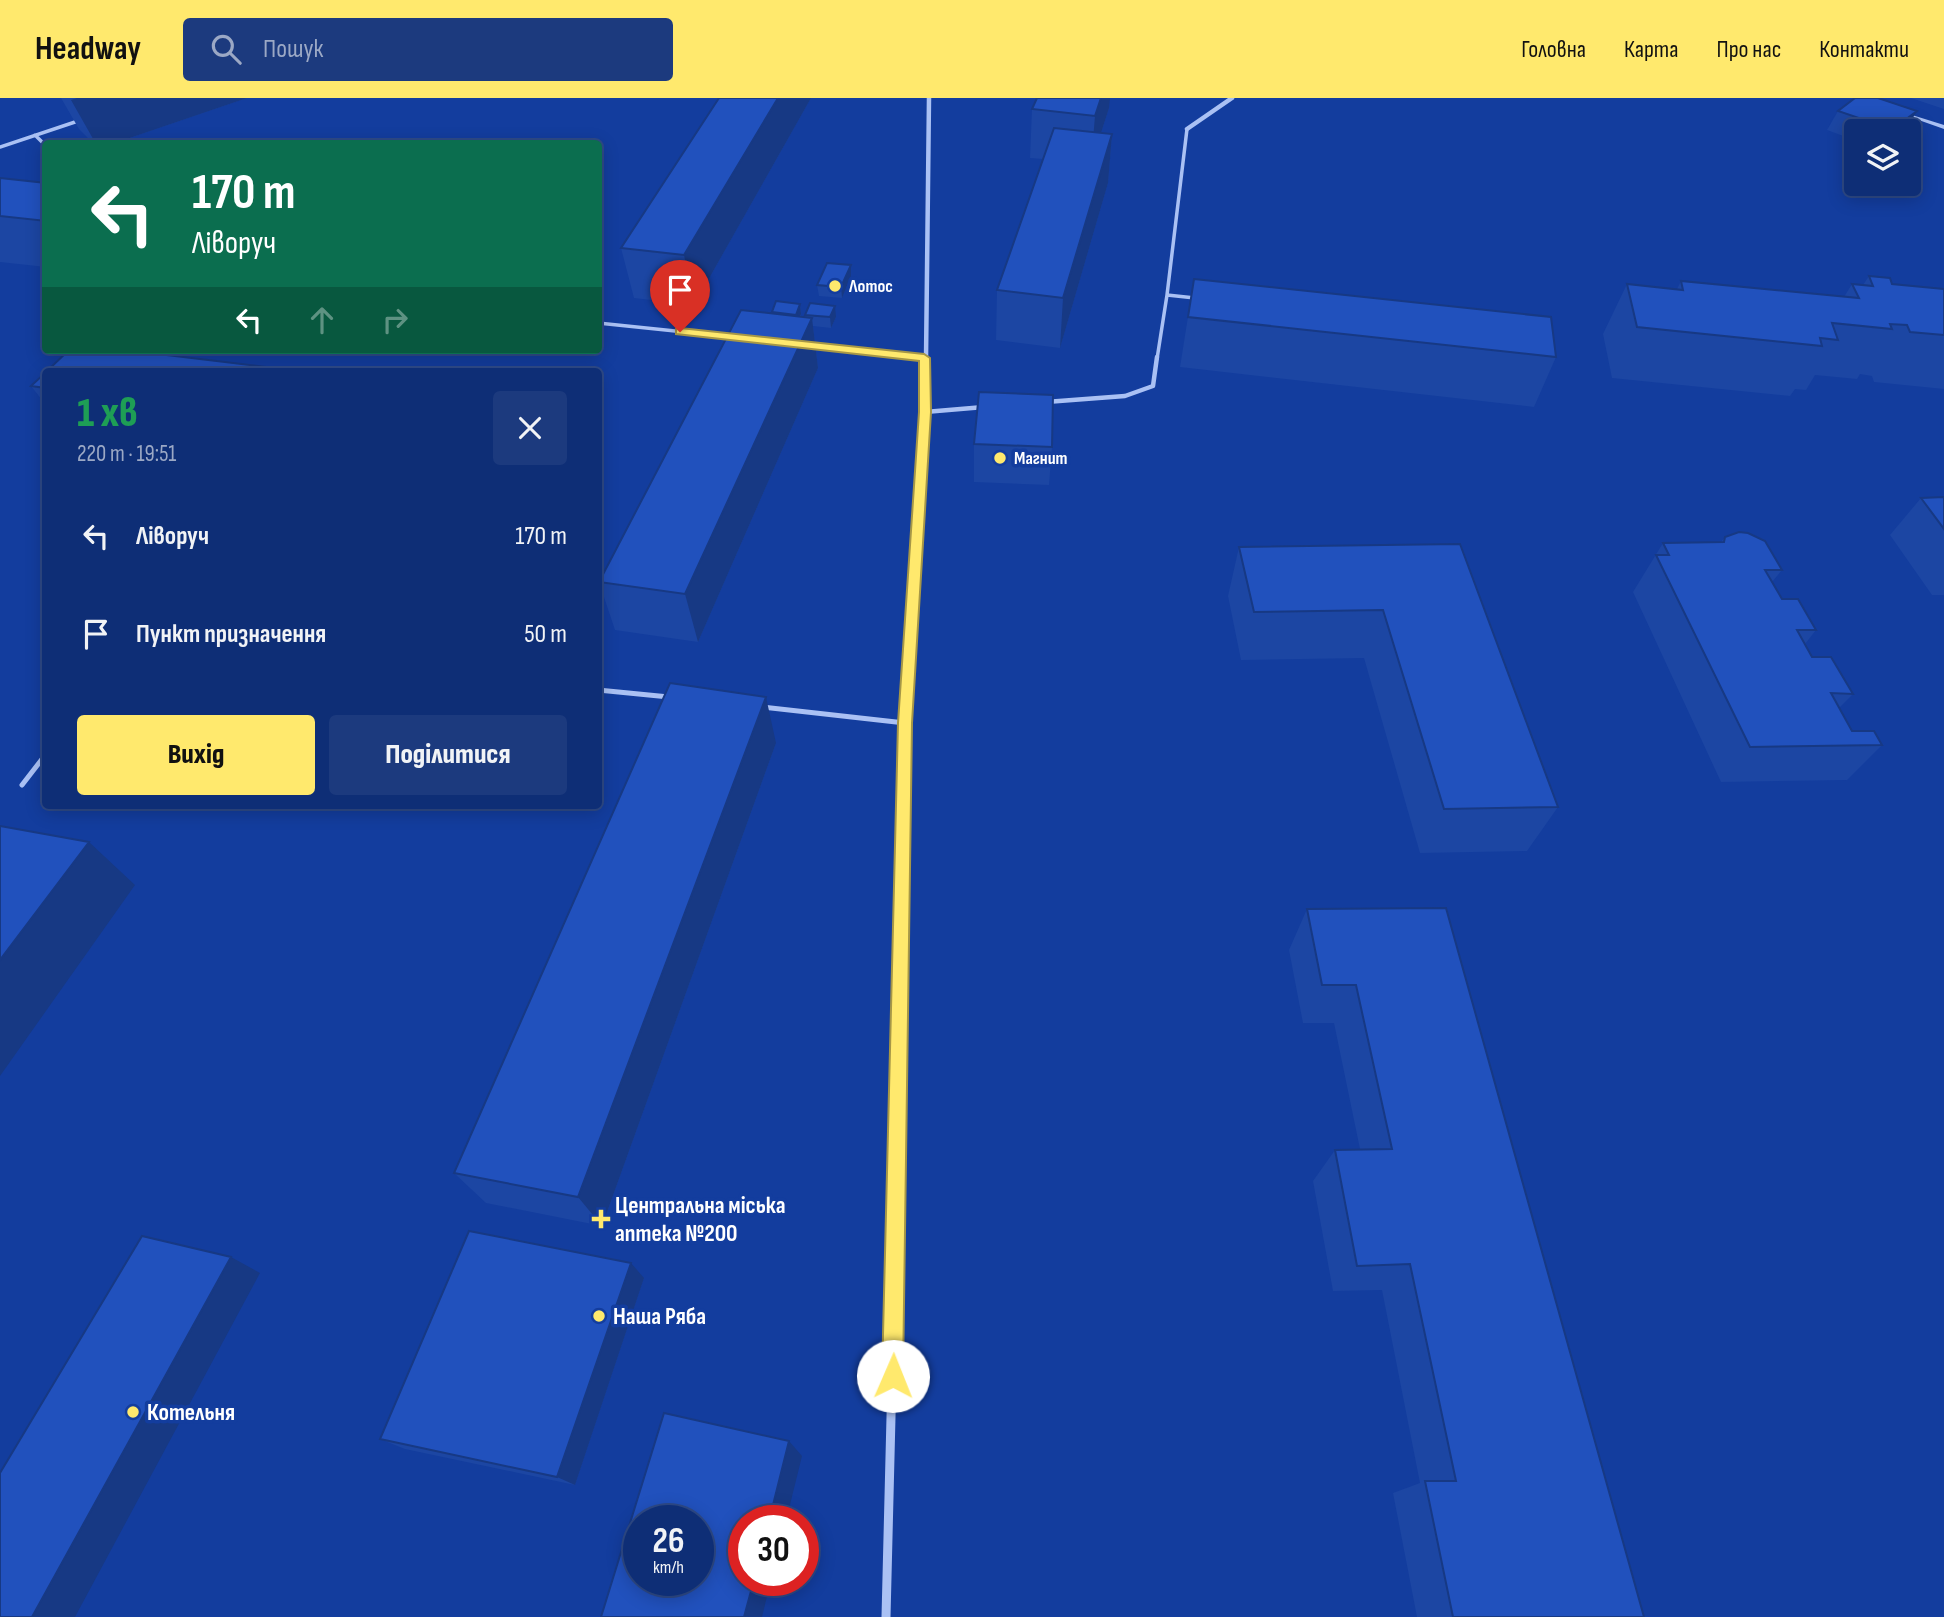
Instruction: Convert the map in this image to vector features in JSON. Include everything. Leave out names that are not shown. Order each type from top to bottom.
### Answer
[{"type":"street","points":[[886,1617],[898,1189],[905,723],[925,412],[929,98]]},
{"type":"street","points":[[1187,129],[1231,98]]},
{"type":"street","points":[[1884,106],[1944,127]]},
{"type":"lane","points":[[0,147],[85,119]]},
{"type":"lane","points":[[1045,402],[1125,396],[1153,386],[1187,129]]},
{"type":"lane","points":[[35,135],[42,142]]},
{"type":"lane","points":[[1167,295],[1208,300]]},
{"type":"lane","points":[[602,323],[734,338]]},
{"type":"lane","points":[[802,345],[924,358]]},
{"type":"lane","points":[[925,412],[992,407]]},
{"type":"lane","points":[[602,690],[678,698]]},
{"type":"lane","points":[[758,707],[905,723]]},
{"type":"lane","points":[[22,785],[42,759]]},
{"type":"building","points":[[719,98],[778,98],[684,255],[621,248]]},
{"type":"building","points":[[1037,98],[1101,98],[1095,116],[1032,109]]},
{"type":"building","points":[[1855,98],[1878,98],[1917,111],[1906,119],[1862,119],[1838,111]]},
{"type":"building","points":[[1054,128],[1112,134],[1063,298],[997,290]]},
{"type":"building","points":[[0,178],[42,183],[42,221],[0,216]]},
{"type":"building","points":[[827,263],[851,265],[841,287],[817,285]]},
{"type":"building","points":[[1869,276],[1890,278],[1892,284],[1944,289],[1944,335],[1910,332],[1907,325],[1890,324],[1892,329],[1832,323],[1838,340],[1820,338],[1822,346],[1637,327],[1627,284],[1683,290],[1681,281],[1859,298],[1852,284],[1873,286]]},
{"type":"building","points":[[1194,279],[1551,317],[1556,357],[1188,317]]},
{"type":"building","points":[[776,301],[800,304],[796,315],[772,312]]},
{"type":"building","points":[[810,303],[835,306],[830,317],[805,315]]},
{"type":"building","points":[[741,310],[812,318],[685,594],[602,582],[602,576]]},
{"type":"building","points":[[65,354],[158,354],[274,368],[50,368]]},
{"type":"building","points":[[42,376],[42,387],[31,386]]},
{"type":"building","points":[[979,392],[1053,395],[1052,447],[974,444]]},
{"type":"building","points":[[1944,497],[1944,529],[1921,498]]},
{"type":"building","points":[[1739,532],[1765,541],[1782,570],[1765,570],[1782,599],[1798,599],[1816,630],[1797,630],[1812,657],[1831,657],[1853,694],[1831,693],[1852,731],[1874,731],[1882,745],[1750,747],[1656,555],[1669,555],[1663,543],[1724,542],[1725,537]]},
{"type":"building","points":[[1460,544],[1558,807],[1444,809],[1383,610],[1254,612],[1239,547]]},
{"type":"building","points":[[670,683],[766,697],[578,1197],[454,1173]]},
{"type":"building","points":[[0,826],[89,842],[0,960]]},
{"type":"building","points":[[1446,908],[1644,1617],[1453,1617],[1425,1481],[1456,1481],[1410,1264],[1357,1266],[1335,1150],[1392,1149],[1356,985],[1322,985],[1307,909]]},
{"type":"building","points":[[469,1231],[631,1263],[557,1477],[380,1439]]},
{"type":"building","name":"Котельня","points":[[142,1236],[231,1257],[32,1617],[0,1617],[0,1473]]},
{"type":"building","points":[[664,1413],[789,1441],[773,1505],[728,1505],[728,1596],[750,1596],[744,1617],[601,1617],[623,1546],[623,1596],[714,1596],[714,1505],[636,1505]]},
{"type":"place","name":"Лотос","points":[[835,286]]},
{"type":"place","name":"Магнит","points":[[1000,458]]},
{"type":"place","name":"Центральна міська аптека №200","points":[[601,1219]]},
{"type":"place","name":"Наша Ряба","points":[[599,1316]]},
{"type":"place","name":"Котельня","points":[[133,1412]]},
{"type":"route","points":[[680,332],[924,358],[925,412],[905,723],[893,1376]]}]
